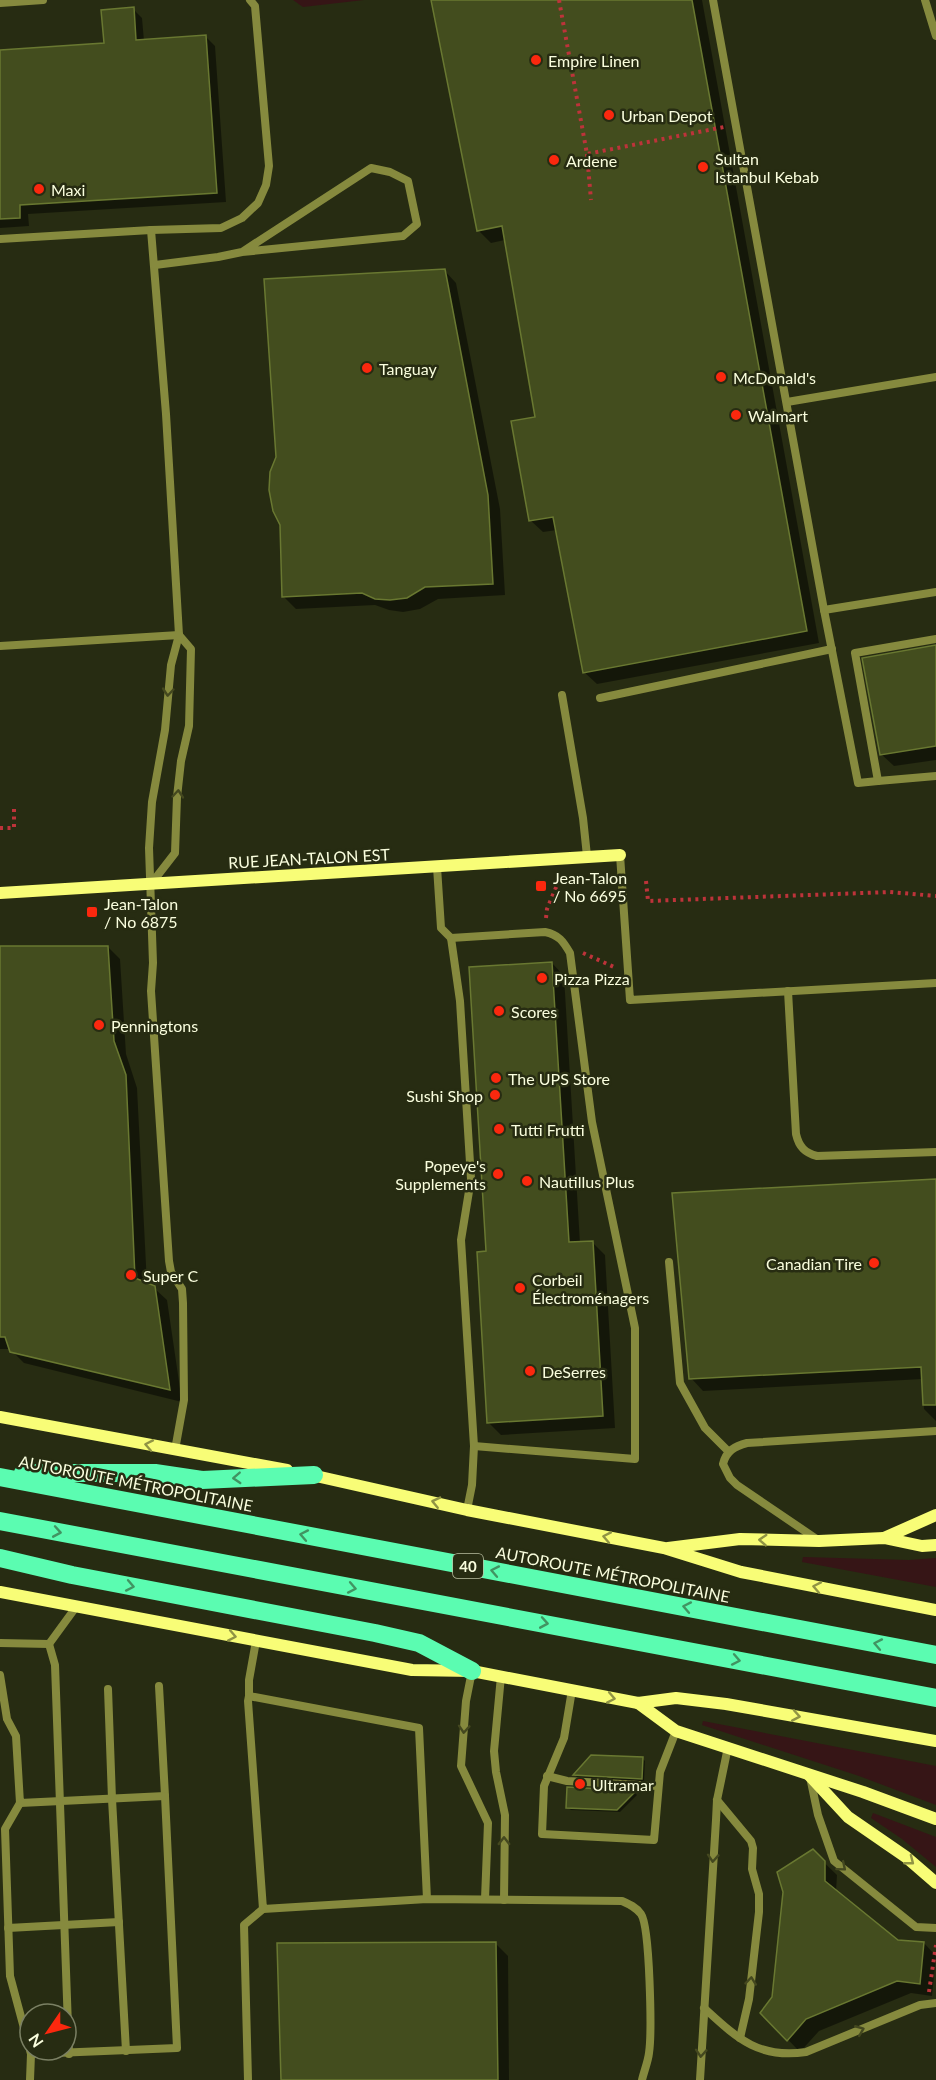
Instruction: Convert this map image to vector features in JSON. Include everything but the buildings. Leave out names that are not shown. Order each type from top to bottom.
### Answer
[{"type":"highway","points":[[0,1473],[155,1473],[202,1480],[314,1475]]},
{"type":"highway","name":"AUTOROUTE MÉTROPOLITAINE","points":[[0,1477],[936,1655]]},
{"type":"highway","points":[[0,1521],[936,1698]]},
{"type":"highway","points":[[0,1558],[72,1575],[375,1633],[419,1644],[472,1671]]},
{"type":"main road","name":"RUE JEAN-TALON EST","points":[[0,893],[620,855]]},
{"type":"main road","points":[[0,1417],[314,1475],[467,1509],[664,1548],[741,1572],[936,1610]]},
{"type":"main road","points":[[884,1538],[936,1515]]},
{"type":"main road","points":[[664,1548],[740,1539],[819,1541],[884,1538],[922,1546],[936,1545]]},
{"type":"main road","points":[[0,1592],[412,1670],[472,1671],[638,1703],[676,1698],[696,1700],[936,1741]]},
{"type":"main road","points":[[638,1703],[676,1731],[936,1819]]},
{"type":"main road","points":[[809,1775],[848,1817],[906,1857],[936,1883]]},
{"type":"lane","points":[[0,3],[43,0]]},
{"type":"lane","points":[[0,239],[221,228],[242,218],[258,202],[266,186],[269,166],[255,6],[250,0]]},
{"type":"lane","points":[[714,0],[824,610],[858,783],[936,776]]},
{"type":"lane","points":[[925,0],[936,36]]},
{"type":"lane","points":[[155,265],[242,252],[404,236],[417,224],[408,181],[390,172],[371,168],[242,252]]},
{"type":"lane","points":[[151,230],[179,635],[171,665],[165,730],[152,802],[149,848],[153,963],[151,991],[169,1261],[171,1272],[182,1289],[183,1303],[184,1400],[175,1450]]},
{"type":"lane","points":[[787,402],[936,377]]},
{"type":"lane","points":[[824,610],[936,592]]},
{"type":"lane","points":[[0,646],[179,635]]},
{"type":"lane","points":[[151,884],[175,853],[177,797],[181,761],[189,726],[191,649],[179,635]]},
{"type":"lane","points":[[878,781],[855,653],[936,639]]},
{"type":"lane","points":[[600,698],[832,649]]},
{"type":"lane","points":[[562,695],[583,818],[587,856]]},
{"type":"lane","points":[[620,855],[630,1000],[936,983]]},
{"type":"lane","points":[[437,867],[441,928],[451,938],[460,1001],[471,1179],[461,1240],[474,1446],[472,1485],[467,1509]]},
{"type":"lane","points":[[451,938],[545,932],[561,939],[570,953],[592,1122],[635,1329],[635,1459],[474,1446]]},
{"type":"lane","points":[[788,991],[796,1134],[803,1149],[808,1154],[818,1156],[936,1152]]},
{"type":"lane","points":[[669,1262],[680,1383],[705,1428],[729,1452]]},
{"type":"lane","points":[[819,1541],[737,1485],[730,1478],[723,1464],[724,1457],[736,1446],[747,1443],[936,1431]]},
{"type":"lane","points":[[49,1644],[76,1607]]},
{"type":"lane","points":[[256,1641],[248,1701],[263,1909]]},
{"type":"lane","points":[[0,1643],[49,1644]]},
{"type":"lane","points":[[49,1644],[55,1665],[67,2002]]},
{"type":"lane","points":[[472,1671],[466,1701],[461,1766],[488,1823],[485,1899]]},
{"type":"lane","points":[[0,1675],[7,1719],[16,1736],[20,1803],[5,1829],[10,1976],[18,2006]]},
{"type":"lane","points":[[501,1676],[494,1751],[505,1815],[504,1900]]},
{"type":"lane","points":[[78,2054],[177,2048],[159,1686]]},
{"type":"lane","points":[[108,1689],[126,2051]]},
{"type":"lane","points":[[572,1690],[564,1738],[544,1786],[543,1834],[654,1840],[662,1765],[676,1731]]},
{"type":"lane","points":[[249,1696],[419,1728],[427,1899]]},
{"type":"lane","points":[[700,2080],[717,1800],[728,1747]]},
{"type":"lane","points":[[809,1775],[818,1815],[834,1861],[916,1927],[936,1928]]},
{"type":"lane","points":[[547,1776],[567,1781],[658,1786]]},
{"type":"lane","points":[[20,1803],[165,1796]]},
{"type":"lane","points":[[717,1800],[751,1841],[752,1869],[759,1894],[749,2000],[740,2038]]},
{"type":"lane","points":[[248,2080],[244,1925],[263,1909],[427,1899],[485,1899],[622,1901],[632,1905],[640,1913],[644,1921],[649,1965],[650,2051],[642,2080]]},
{"type":"lane","points":[[8,1928],[119,1922]]},
{"type":"lane","points":[[704,2007],[749,2045],[767,2052],[788,2054],[806,2052],[920,2005],[936,2003]]},
{"type":"lane","points":[[30,2080],[31,2062]]},
{"type":"path","points":[[559,0],[586,154],[591,200]]},
{"type":"path","points":[[586,154],[736,124]]},
{"type":"path","points":[[0,831],[14,828],[14,808]]},
{"type":"path","points":[[646,881],[648,901],[890,892],[936,896]]},
{"type":"path","points":[[546,909],[557,885]]},
{"type":"path","points":[[570,953],[585,953],[610,967],[628,967]]},
{"type":"path","points":[[929,1993],[936,1945]]},
{"type":"shaded area","points":[[293,0],[364,0],[303,7]]},
{"type":"shaded area","points":[[803,1557],[909,1560],[936,1558],[936,1587],[802,1562]]},
{"type":"shaded area","points":[[703,1721],[936,1766],[936,1805],[859,1776],[702,1725]]},
{"type":"shaded area","points":[[873,1813],[936,1837],[936,1867],[902,1839],[871,1818]]},
{"type":"place","name":"Empire Linen","points":[[536,60]]},
{"type":"place","name":"Urban Depot","points":[[609,115]]},
{"type":"place","name":"Ardene","points":[[554,160]]},
{"type":"place","name":"Sultan Istanbul Kebab","points":[[703,167]]},
{"type":"place","name":"Maxi","points":[[39,189]]},
{"type":"place","name":"Tanguay","points":[[367,368]]},
{"type":"place","name":"McDonald's","points":[[721,377]]},
{"type":"place","name":"Walmart","points":[[736,415]]},
{"type":"place","name":"Jean-Talon / No 6695","points":[[541,886]]},
{"type":"place","name":"Jean-Talon / No 6875","points":[[92,912]]},
{"type":"place","name":"Pizza Pizza","points":[[542,978]]},
{"type":"place","name":"Scores","points":[[499,1011]]},
{"type":"place","name":"Penningtons","points":[[99,1025]]},
{"type":"place","name":"The UPS Store","points":[[496,1078]]},
{"type":"place","name":"Sushi Shop","points":[[495,1095]]},
{"type":"place","name":"Tutti Frutti","points":[[499,1129]]},
{"type":"place","name":"Popeye's Supplements","points":[[498,1174]]},
{"type":"place","name":"Nautillus Plus","points":[[527,1181]]},
{"type":"place","name":"Canadian Tire","points":[[874,1263]]},
{"type":"place","name":"Super C","points":[[131,1275]]},
{"type":"place","name":"Corbeil Électroménagers","points":[[520,1288]]},
{"type":"place","name":"DeSerres","points":[[530,1371]]},
{"type":"place","name":"Ultramar","points":[[580,1784]]}]
